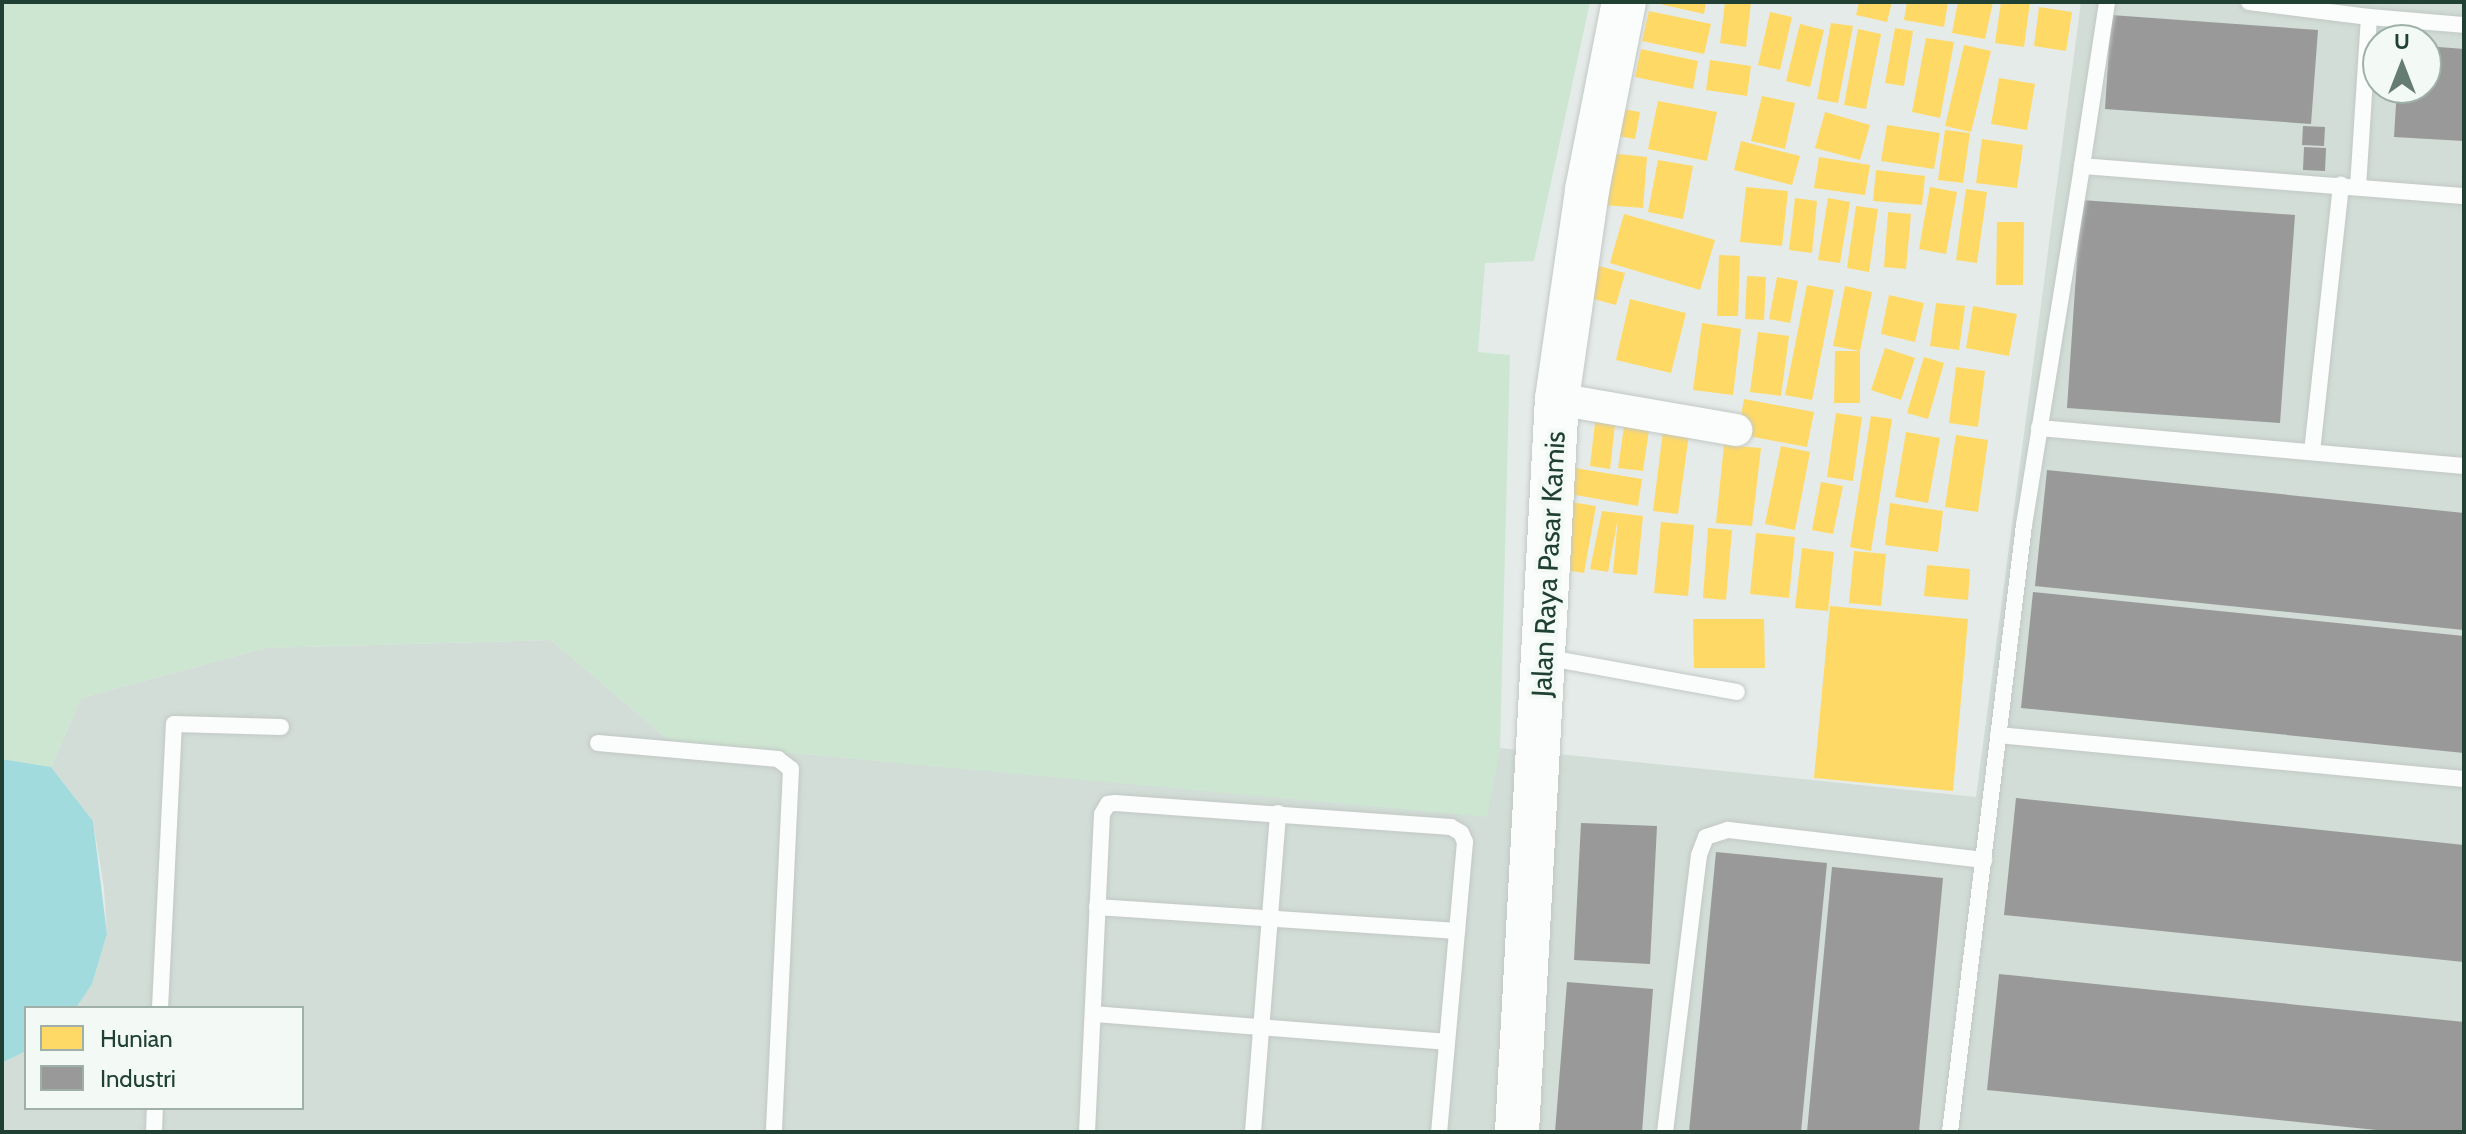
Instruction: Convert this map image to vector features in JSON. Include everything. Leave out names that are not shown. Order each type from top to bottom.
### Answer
[{"type":"main road","name":"Jalan Raya Pasar Kamis","points":[[1517,1132],[1557,399],[1587,190],[1624,2]]},
{"type":"street","points":[[1557,399],[1736,430]]},
{"type":"lane","points":[[1950,1132],[2039,428],[2107,2]]},
{"type":"lane","points":[[2249,2],[2464,25]]},
{"type":"lane","points":[[2312,452],[2350,186],[2369,17]]},
{"type":"lane","points":[[2082,166],[2464,196]]},
{"type":"lane","points":[[2039,428],[2464,466]]},
{"type":"lane","points":[[1543,657],[1737,692]]},
{"type":"lane","points":[[160,1006],[174,724],[281,727]]},
{"type":"lane","points":[[1998,735],[2464,779]]},
{"type":"lane","points":[[598,743],[778,759],[791,769],[774,1132]]},
{"type":"lane","points":[[1087,1132],[1102,814],[1108,804],[1451,827],[1461,833],[1465,842],[1439,1132]]},
{"type":"lane","points":[[1253,1132],[1278,813]]},
{"type":"lane","points":[[1665,1132],[1699,855],[1706,837],[1728,830],[1984,860]]},
{"type":"lane","points":[[1097,907],[1457,931]]},
{"type":"lane","points":[[1094,1014],[1447,1042]]},
{"type":"lane","points":[[154,1132],[155,1110]]},
{"type":"shaded area","points":[[2081,2],[2464,2],[2464,1132],[2,1132],[2,1063],[24,1052],[24,1110],[304,1110],[304,1006],[77,1006],[92,984],[107,934],[104,888],[93,821],[51,767],[81,698],[265,648],[551,640],[671,742],[1486,816],[1500,748],[1976,797]]},
{"type":"green space","points":[[2,2],[1590,2],[1534,261],[1485,263],[1478,352],[1510,355],[1500,748],[1487,817],[671,742],[551,640],[265,648],[81,698],[51,767],[2,759]]},
{"type":"water","points":[[2,759],[51,767],[93,821],[107,934],[92,984],[77,1006],[24,1006],[24,1052],[2,1063]]},
{"type":"building: Hunian","points":[[1651,2],[1706,2],[1704,14]]},
{"type":"building: Hunian","points":[[1725,2],[1751,2],[1746,47],[1720,43]]},
{"type":"building: Hunian","points":[[1859,2],[1892,2],[1887,22],[1856,15]]},
{"type":"building: Hunian","points":[[1907,2],[1948,2],[1944,27],[1904,20]]},
{"type":"building: Hunian","points":[[1958,2],[1993,2],[1985,39],[1952,33]]},
{"type":"building: Hunian","points":[[2001,2],[2030,2],[2024,47],[1995,43]]},
{"type":"building: Hunian","points":[[2039,7],[2072,12],[2066,51],[2034,46]]},
{"type":"building: Hunian","points":[[1649,11],[1711,24],[1704,54],[1642,41]]},
{"type":"building: Hunian","points":[[1770,12],[1792,17],[1780,70],[1758,65]]},
{"type":"building: Hunian","points":[[1831,23],[1853,26],[1838,103],[1817,99]]},
{"type":"building: Hunian","points":[[1800,24],[1824,30],[1810,87],[1786,81]]},
{"type":"building: Hunian","points":[[1895,28],[1913,31],[1904,86],[1885,83]]},
{"type":"building: Hunian","points":[[1858,29],[1881,34],[1866,109],[1844,105]]},
{"type":"building: Hunian","points":[[1926,38],[1954,42],[1940,118],[1912,112]]},
{"type":"building: Hunian","points":[[1964,45],[1991,51],[1971,132],[1945,126]]},
{"type":"building: Hunian","points":[[1641,49],[1698,61],[1693,89],[1635,77]]},
{"type":"building: Hunian","points":[[1710,60],[1751,66],[1747,96],[1706,90]]},
{"type":"building: Hunian","points":[[1999,78],[2035,84],[2027,130],[1991,124]]},
{"type":"building: Hunian","points":[[1762,96],[1795,103],[1785,149],[1751,141]]},
{"type":"building: Hunian","points":[[1658,101],[1717,112],[1707,161],[1648,149]]},
{"type":"building: Hunian","points":[[1612,107],[1640,112],[1635,139],[1607,134]]},
{"type":"building: Hunian","points":[[1825,112],[1870,125],[1860,160],[1815,148]]},
{"type":"building: Hunian","points":[[1887,125],[1940,133],[1934,169],[1881,161]]},
{"type":"building: Hunian","points":[[1945,130],[1970,133],[1963,183],[1938,180]]},
{"type":"building: Hunian","points":[[1982,139],[2023,145],[2017,188],[1976,183]]},
{"type":"building: Hunian","points":[[1741,141],[1800,156],[1792,185],[1734,170]]},
{"type":"building: Hunian","points":[[1608,153],[1647,157],[1643,208],[1603,205]]},
{"type":"building: Hunian","points":[[1819,157],[1870,165],[1865,195],[1814,188]]},
{"type":"building: Hunian","points":[[1658,160],[1693,166],[1683,219],[1648,212]]},
{"type":"building: Hunian","points":[[1876,170],[1925,176],[1922,205],[1873,201]]},
{"type":"building: Hunian","points":[[1746,187],[1788,191],[1782,246],[1740,242]]},
{"type":"building: Hunian","points":[[1930,187],[1957,192],[1946,254],[1919,249]]},
{"type":"building: Hunian","points":[[1966,189],[1987,192],[1977,263],[1956,260]]},
{"type":"building: Hunian","points":[[1795,198],[1817,201],[1812,253],[1789,250]]},
{"type":"building: Hunian","points":[[1828,198],[1850,202],[1840,263],[1818,260]]},
{"type":"building: Hunian","points":[[1856,206],[1878,209],[1869,272],[1847,268]]},
{"type":"building: Hunian","points":[[1888,212],[1911,214],[1906,269],[1884,267]]},
{"type":"building: Hunian","points":[[1624,214],[1715,240],[1700,290],[1610,263]]},
{"type":"building: Hunian","points":[[1997,222],[2024,222],[2023,285],[1996,285]]},
{"type":"building: Hunian","points":[[1719,255],[1740,256],[1738,316],[1717,316]]},
{"type":"building: Hunian","points":[[1595,265],[1625,273],[1616,305],[1586,297]]},
{"type":"building: Hunian","points":[[1747,276],[1766,277],[1764,320],[1745,319]]},
{"type":"building: Hunian","points":[[1777,277],[1798,281],[1790,323],[1769,319]]},
{"type":"building: Hunian","points":[[1807,285],[1834,290],[1812,400],[1785,395]]},
{"type":"building: Hunian","points":[[1845,286],[1872,292],[1860,351],[1833,346]]},
{"type":"building: Hunian","points":[[1889,295],[1924,303],[1915,342],[1881,334]]},
{"type":"building: Hunian","points":[[1630,299],[1686,313],[1671,373],[1616,360]]},
{"type":"building: Hunian","points":[[1936,303],[1965,306],[1959,350],[1930,346]]},
{"type":"building: Hunian","points":[[1973,306],[2017,314],[2009,356],[1966,348]]},
{"type":"building: Hunian","points":[[1702,323],[1741,329],[1733,395],[1693,390]]},
{"type":"building: Hunian","points":[[1758,332],[1789,336],[1781,396],[1750,392]]},
{"type":"building: Hunian","points":[[1885,348],[1915,358],[1901,400],[1871,390]]},
{"type":"building: Hunian","points":[[1835,351],[1860,351],[1860,403],[1834,403]]},
{"type":"building: Hunian","points":[[1924,357],[1944,363],[1928,419],[1907,413]]},
{"type":"building: Hunian","points":[[1956,367],[1985,371],[1978,427],[1949,423]]},
{"type":"building: Hunian","points":[[1744,399],[1814,412],[1807,447],[1738,434]]},
{"type":"building: Hunian","points":[[1626,413],[1651,416],[1643,471],[1618,468]]},
{"type":"building: Hunian","points":[[1836,413],[1862,417],[1853,481],[1827,477]]},
{"type":"building: Hunian","points":[[1596,414],[1616,416],[1610,469],[1590,466]]},
{"type":"building: Hunian","points":[[1871,416],[1892,419],[1871,551],[1850,547]]},
{"type":"building: Hunian","points":[[1664,423],[1690,427],[1678,514],[1653,511]]},
{"type":"building: Hunian","points":[[1906,432],[1940,438],[1928,503],[1895,497]]},
{"type":"building: Hunian","points":[[1956,435],[1988,440],[1978,512],[1945,507]]},
{"type":"building: Hunian","points":[[1724,445],[1761,448],[1752,526],[1716,523]]},
{"type":"building: Hunian","points":[[1781,446],[1810,452],[1795,530],[1765,524]]},
{"type":"building: Hunian","points":[[1569,467],[1642,479],[1638,506],[1564,493]]},
{"type":"building: Hunian","points":[[1821,482],[1843,486],[1833,534],[1812,530]]},
{"type":"building: Hunian","points":[[1571,502],[1596,506],[1584,573],[1559,569]]},
{"type":"building: Hunian","points":[[1890,503],[1943,511],[1938,552],[1885,545]]},
{"type":"building: Hunian","points":[[1602,511],[1643,516],[1637,575],[1613,573],[1618,518],[1608,572],[1590,569]]},
{"type":"building: Hunian","points":[[1661,522],[1694,525],[1688,596],[1654,593]]},
{"type":"building: Hunian","points":[[1708,528],[1732,530],[1726,600],[1703,598]]},
{"type":"building: Hunian","points":[[1756,533],[1795,537],[1789,598],[1750,594]]},
{"type":"building: Hunian","points":[[1802,548],[1834,552],[1828,611],[1795,608]]},
{"type":"building: Hunian","points":[[1854,551],[1886,554],[1881,606],[1849,603]]},
{"type":"building: Hunian","points":[[1927,565],[1970,569],[1968,600],[1924,596]]},
{"type":"building: Hunian","points":[[1830,606],[1968,619],[1953,791],[1814,778]]},
{"type":"building: Hunian","points":[[1693,619],[1764,619],[1765,668],[1694,668]]},
{"type":"building: Industri","points":[[2111,15],[2318,30],[2311,124],[2105,109]]},
{"type":"building: Industri","points":[[2442,47],[2464,49],[2464,141],[2394,137],[2396,104],[2442,104]]},
{"type":"building: Industri","points":[[2303,126],[2325,127],[2324,146],[2302,145]]},
{"type":"building: Industri","points":[[2304,147],[2326,148],[2325,171],[2303,170]]},
{"type":"building: Industri","points":[[2081,200],[2295,215],[2280,423],[2067,408]]},
{"type":"building: Industri","points":[[2047,470],[2464,513],[2464,630],[2035,586]]},
{"type":"building: Industri","points":[[2033,592],[2464,636],[2464,753],[2021,708]]},
{"type":"building: Industri","points":[[2016,798],[2464,845],[2464,962],[2004,915]]},
{"type":"building: Industri","points":[[1581,823],[1657,826],[1650,964],[1574,960]]},
{"type":"building: Industri","points":[[1716,852],[1827,863],[1801,1132],[1689,1132]]},
{"type":"building: Industri","points":[[1832,867],[1943,878],[1919,1132],[1807,1132]]},
{"type":"building: Industri","points":[[1999,974],[2464,1022],[2464,1132],[2396,1132],[1987,1090]]},
{"type":"building: Industri","points":[[1567,982],[1653,989],[1642,1132],[1555,1132]]}]
